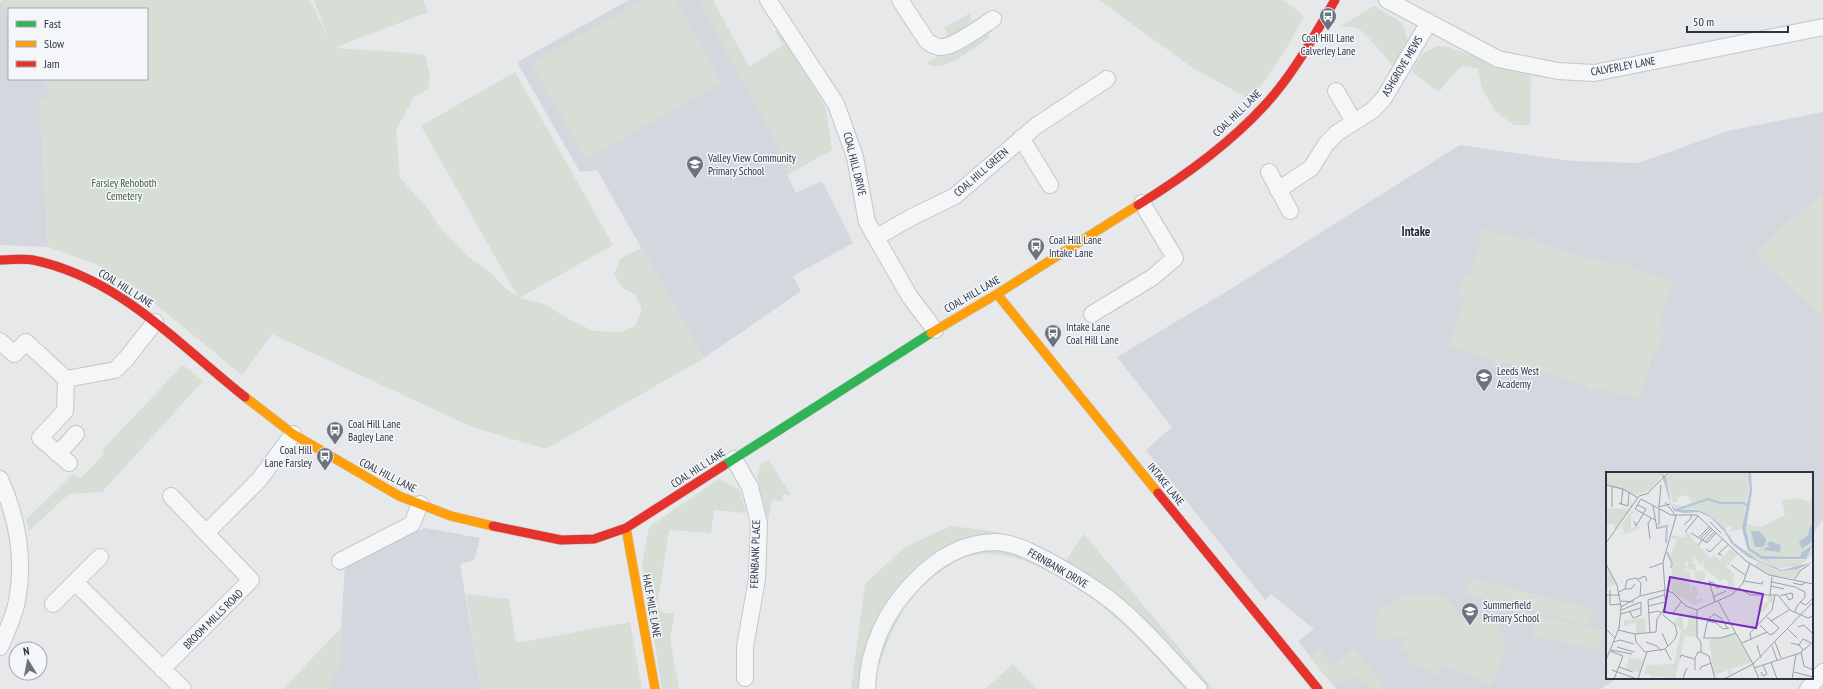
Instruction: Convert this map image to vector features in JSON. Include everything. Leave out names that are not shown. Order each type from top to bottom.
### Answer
[{"type":"street","name":"COAL HILL DRIVE","points":[[768,0],[836,104],[855,157],[867,222],[877,237],[910,297],[935,330]]},
{"type":"street","points":[[900,0],[927,41],[933,46],[941,47],[950,45],[993,19]]},
{"type":"street","name":"COAL HILL LANE","points":[[0,260],[32,260],[82,276],[102,285],[155,322],[217,375],[292,434],[399,496],[451,516],[524,533],[561,540],[594,538],[626,528],[935,330],[997,294],[1142,204],[1228,141],[1265,105],[1304,54],[1335,0]]},
{"type":"street","name":"CALVERLEY LANE","points":[[1387,0],[1498,59],[1558,71],[1594,72],[1823,27]]},
{"type":"street","name":"ASHGROVE MEWS","points":[[1278,190],[1311,168],[1326,143],[1337,133],[1373,110],[1384,98],[1429,22]]},
{"type":"street","name":"COAL HILL GREEN","points":[[877,237],[910,218],[955,196],[1036,126],[1107,79]]},
{"type":"street","points":[[1336,91],[1354,122]]},
{"type":"street","points":[[1021,138],[1050,185]]},
{"type":"street","points":[[1268,172],[1290,211]]},
{"type":"street","points":[[1092,314],[1153,277],[1175,258],[1142,204]]},
{"type":"street","name":"INTAKE LANE","points":[[997,294],[1318,689]]},
{"type":"street","points":[[66,379],[115,370],[126,359],[155,322]]},
{"type":"street","points":[[0,341],[14,354],[26,342],[66,379],[65,411],[40,438],[64,458],[76,434]]},
{"type":"street","points":[[206,533],[259,480],[292,434]]},
{"type":"street","name":"FERNBANK PLACE","points":[[734,459],[750,487],[759,523],[757,579],[745,648],[745,678]]},
{"type":"street","points":[[0,479],[8,497],[18,533],[20,568],[17,602],[0,647]]},
{"type":"street","name":"BROOM MILLS ROAD","points":[[162,669],[251,580],[171,496]]},
{"type":"street","points":[[340,561],[412,524],[420,504]]},
{"type":"street","name":"HALF MILE LANE","points":[[626,528],[655,689]]},
{"type":"street","name":"FERNBANK DRIVE","points":[[867,689],[868,670],[880,630],[898,598],[928,567],[957,549],[994,542],[1024,548],[1069,572],[1109,600],[1144,631],[1199,689]]},
{"type":"street","points":[[54,604],[100,557]]},
{"type":"street","points":[[75,582],[183,689]]},
{"type":"street","points":[[1808,689],[1823,672]]},
{"type":"shaded area","name":"Valley View Community Primary School","points":[[629,0],[699,0],[788,164],[787,175],[796,193],[822,181],[853,243],[793,276],[801,291],[704,358],[597,170],[580,172],[517,62]]},
{"type":"shaded area","points":[[3,2],[8,15],[8,80],[45,80],[51,95],[40,101],[48,247],[0,245],[0,3]]},
{"type":"shaded area","name":"Leeds West Academy","points":[[1823,112],[1823,519],[1813,534],[1813,472],[1606,472],[1606,679],[1616,679],[1601,689],[1336,689],[1298,641],[1314,629],[1271,594],[1265,600],[1146,450],[1172,427],[1117,357],[1234,287],[1460,145],[1572,161],[1638,163],[1728,131]]},
{"type":"shaded area","points":[[425,528],[480,538],[474,560],[460,564],[481,689],[328,689],[339,664],[345,565],[375,549]]},
{"type":"green space","name":"Farsley Rehoboth Cemetery","points":[[2,0],[310,0],[329,39],[314,0],[423,0],[428,12],[334,48],[425,55],[430,75],[428,89],[414,97],[396,130],[400,178],[426,207],[442,230],[468,257],[489,271],[506,289],[518,297],[421,126],[515,72],[613,245],[519,298],[544,304],[570,320],[594,331],[621,332],[635,326],[642,309],[635,294],[624,289],[614,275],[620,259],[641,248],[704,358],[546,449],[472,427],[272,334],[242,375],[137,289],[96,264],[48,247],[40,101],[51,95],[45,80],[148,80],[148,8],[8,8],[8,15]]},
{"type":"green space","points":[[643,0],[676,0],[722,83],[586,159],[531,63]]},
{"type":"green space","points":[[699,0],[713,0],[749,67],[783,45],[775,31],[779,29],[826,108],[832,150],[787,175],[788,164]]},
{"type":"green space","points":[[1099,0],[1283,0],[1304,16],[1289,44],[1275,39],[1289,45],[1251,100],[1193,68]]},
{"type":"green space","points":[[1374,6],[1402,23],[1408,41],[1399,63],[1393,67],[1361,30],[1355,27],[1341,26]]},
{"type":"green space","points":[[970,13],[971,19],[966,29],[950,38],[944,28]]},
{"type":"green space","points":[[985,28],[990,37],[968,53],[950,63],[941,66],[933,66],[927,63]]},
{"type":"green space","points":[[1437,46],[1448,47],[1531,76],[1530,125],[1514,125],[1496,112],[1482,89],[1478,69],[1463,66],[1452,75],[1439,92],[1412,72],[1421,56]]},
{"type":"green space","points":[[1823,195],[1823,316],[1755,256],[1785,223]]},
{"type":"green space","points":[[1483,229],[1525,240],[1526,236],[1536,239],[1536,243],[1619,266],[1621,262],[1631,265],[1630,268],[1673,280],[1659,329],[1665,332],[1659,351],[1654,350],[1640,399],[1598,388],[1596,391],[1586,389],[1587,385],[1503,362],[1502,366],[1492,363],[1493,359],[1450,347],[1464,298],[1458,296],[1463,276],[1469,278]]},
{"type":"green space","points":[[183,365],[203,381],[102,492],[69,494],[29,531],[26,520],[73,474],[80,479],[105,453],[102,450]]},
{"type":"green space","points":[[769,460],[791,495],[783,494],[782,501],[772,500],[768,520],[757,478],[761,464]]},
{"type":"green space","points":[[719,479],[740,490],[746,513],[714,510],[711,533],[669,530],[657,607],[665,613],[675,613],[670,639],[679,689],[662,689],[642,564],[649,527]]},
{"type":"green space","points":[[951,526],[999,532],[998,536],[970,538],[944,547],[921,563],[901,584],[885,608],[872,635],[863,662],[858,689],[851,689],[865,584],[905,547]]},
{"type":"green space","points":[[1084,534],[1213,689],[1205,689],[1065,562]]},
{"type":"green space","points":[[985,550],[1015,552],[1069,579],[1122,618],[1190,689],[1184,689],[1135,635],[1117,619],[1067,581],[1047,570],[1026,562],[1005,556],[985,554],[958,560],[937,574],[917,592],[901,614],[889,639],[880,665],[876,663],[892,624],[902,606],[915,590],[929,576],[945,565],[964,556]]},
{"type":"green space","points":[[1472,578],[1593,609],[1588,625],[1464,594]]},
{"type":"green space","points":[[466,594],[509,599],[516,643],[630,622],[642,689],[481,689]]},
{"type":"green space","points":[[1403,594],[1442,596],[1450,602],[1459,615],[1481,614],[1496,623],[1504,638],[1505,650],[1501,664],[1491,685],[1451,668],[1440,666],[1437,671],[1445,674],[1444,677],[1407,661],[1410,654],[1420,657],[1401,650],[1406,637],[1378,641],[1376,630],[1378,611]]},
{"type":"green space","points":[[1537,615],[1603,630],[1599,649],[1533,637]]},
{"type":"green space","points":[[341,628],[339,664],[328,689],[283,689]]},
{"type":"green space","points":[[1319,648],[1333,665],[1355,648],[1382,685],[1380,689],[1373,689],[1357,678],[1332,684],[1309,656]]},
{"type":"green space","points":[[1013,664],[1036,689],[985,689]]},
{"type":"traffic: fast","points":[[723,466],[931,333]]},
{"type":"traffic: slow","points":[[931,333],[997,294],[1138,205]]},
{"type":"traffic: slow","points":[[997,294],[1158,493]]},
{"type":"traffic: slow","points":[[245,397],[293,434],[399,496],[451,516],[493,526]]},
{"type":"traffic: slow","points":[[626,528],[655,689]]},
{"type":"traffic: jam","points":[[1138,205],[1204,160],[1236,134],[1264,106],[1294,68],[1335,0]]},
{"type":"traffic: jam","points":[[0,260],[33,260],[64,269],[94,282],[147,316],[245,397]]},
{"type":"traffic: jam","points":[[493,526],[561,540],[594,539],[626,528],[723,466]]},
{"type":"traffic: jam","points":[[1158,493],[1318,689]]},
{"type":"place","name":"Coal Hill Lane Calverley Lane","points":[[1328,31]]},
{"type":"place","name":"Valley View Community Primary School","points":[[695,179]]},
{"type":"place","name":"Coal Hill Lane Intake Lane","points":[[1036,261]]},
{"type":"place","name":"Intake Lane Coal Hill Lane","points":[[1053,348]]},
{"type":"place","name":"Leeds West Academy","points":[[1484,392]]},
{"type":"place","name":"Coal Hill Lane Bagley Lane","points":[[335,445]]},
{"type":"place","name":"Coal Hill Lane Farsley","points":[[325,471]]},
{"type":"place","name":"Summerfield Primary School","points":[[1470,626]]},
{"type":"district","name":"Intake","points":[[1416,231]]}]
